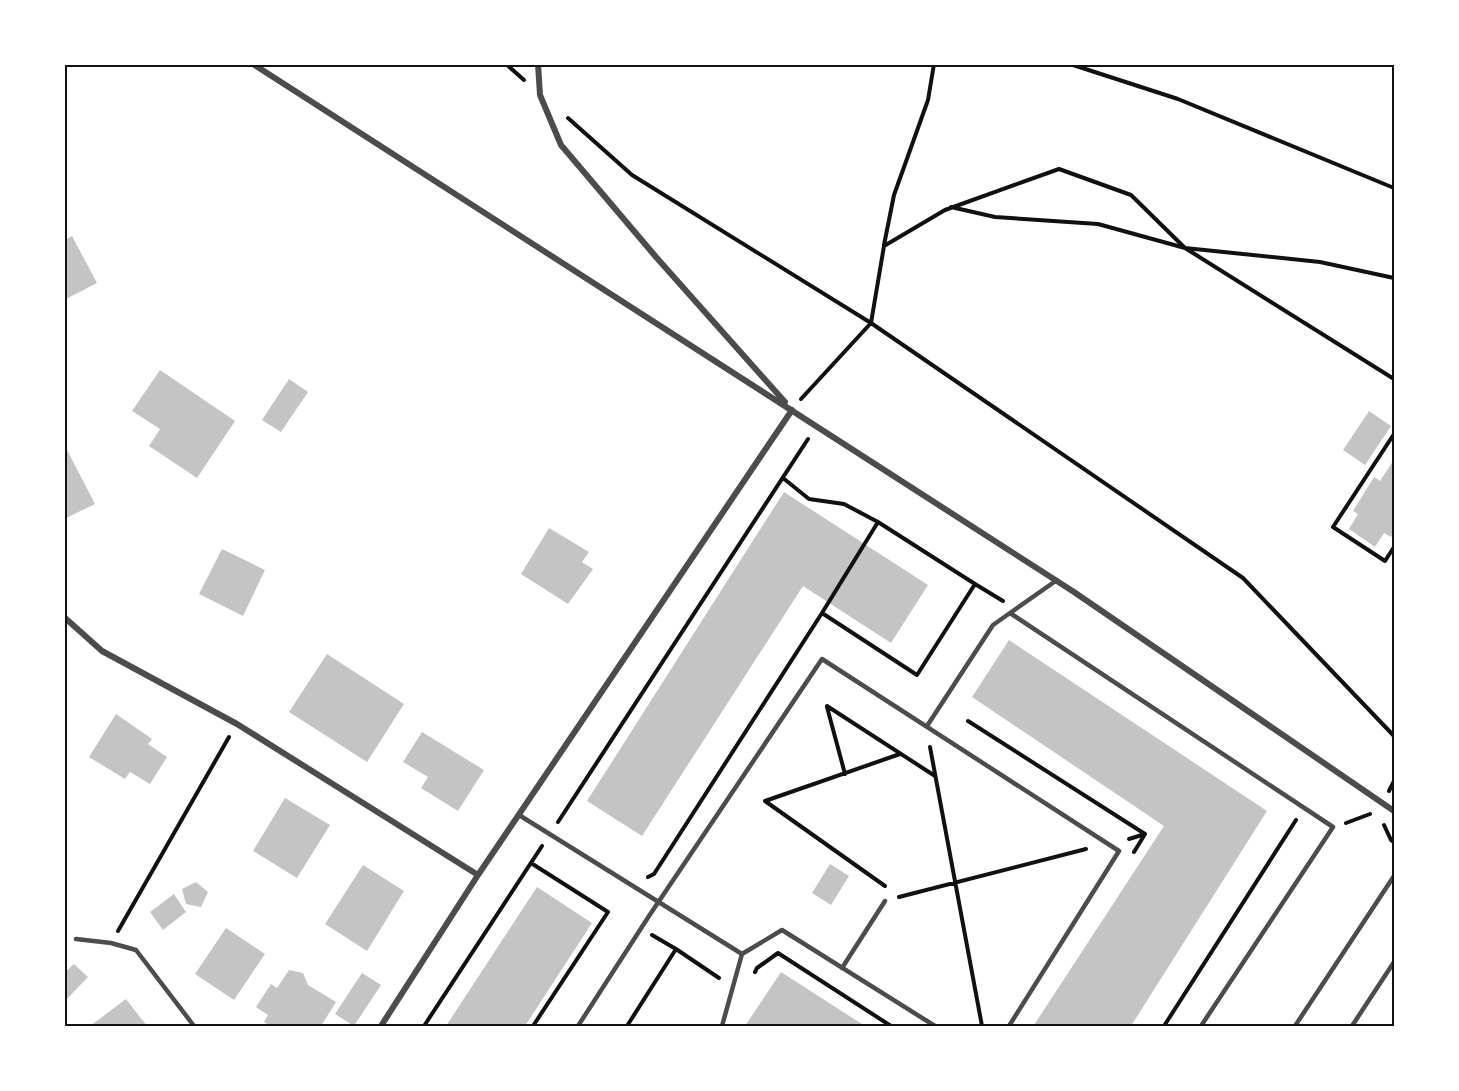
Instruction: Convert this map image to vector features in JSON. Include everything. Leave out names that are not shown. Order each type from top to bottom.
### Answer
[{"type":"street","points":[[253,64],[1057,580],[1395,812]]},
{"type":"street","points":[[538,64],[540,95],[561,145],[656,257],[792,410]]},
{"type":"street","points":[[381,1026],[478,875],[792,410]]},
{"type":"street","points":[[64,617],[102,651],[237,724],[478,875]]},
{"type":"lane","points":[[927,726],[993,625],[1057,580]]},
{"type":"lane","points":[[1010,613],[1334,827],[1201,1026]]},
{"type":"lane","points":[[578,1026],[658,902],[822,658],[1119,851],[1009,1026]]},
{"type":"lane","points":[[519,816],[742,954]]},
{"type":"lane","points":[[1295,1026],[1395,876]]},
{"type":"lane","points":[[842,968],[885,901]]},
{"type":"lane","points":[[722,1026],[742,954],[782,930],[935,1026]]},
{"type":"lane","points":[[76,939],[111,943],[136,950],[194,1026]]},
{"type":"lane","points":[[1352,1026],[1395,962]]},
{"type":"path","points":[[506,64],[540,95]]},
{"type":"path","points":[[792,410],[871,323],[894,195],[928,100],[934,64]]},
{"type":"path","points":[[1070,64],[1178,99],[1395,188]]},
{"type":"path","points":[[567,117],[632,175],[871,323],[1243,578],[1395,736]]},
{"type":"path","points":[[884,246],[951,207],[1059,169],[1131,195],[1185,248],[1395,379]]},
{"type":"path","points":[[951,207],[995,217],[1098,224],[1185,248],[1320,262],[1395,278]]},
{"type":"path","points":[[793,391],[801,400]]},
{"type":"path","points":[[424,1026],[817,426]]},
{"type":"path","points":[[1395,434],[1333,527],[1385,561],[1395,547]]},
{"type":"path","points":[[783,478],[809,499],[830,504],[844,504],[878,522]]},
{"type":"path","points":[[975,584],[1003,601]]},
{"type":"path","points":[[845,774],[826,706],[936,777]]},
{"type":"path","points":[[968,721],[1145,834]]},
{"type":"path","points":[[111,943],[237,724]]},
{"type":"path","points":[[927,726],[982,1026]]},
{"type":"path","points":[[900,754],[765,801],[900,897]]},
{"type":"path","points":[[1334,827],[1377,812]]},
{"type":"path","points":[[1164,1026],[1296,820],[1287,814]]},
{"type":"path","points":[[1382,821],[1391,840],[1395,842]]},
{"type":"path","points":[[885,901],[1145,834]]},
{"type":"path","points":[[1133,855],[1145,834]]},
{"type":"path","points":[[531,863],[608,912],[533,1026]]},
{"type":"path","points":[[641,928],[733,988]]},
{"type":"path","points":[[627,1026],[676,949]]},
{"type":"path","points":[[757,968],[778,953],[891,1026]]},
{"type":"building","points":[[72,236],[97,283],[64,300],[64,241]]},
{"type":"building","points":[[160,370],[235,421],[197,478],[149,446],[160,429],[132,411]]},
{"type":"building","points":[[289,379],[308,392],[281,432],[262,420]]},
{"type":"building","points":[[1369,411],[1391,426],[1365,465],[1343,450]]},
{"type":"building","points":[[64,444],[95,504],[64,519]]},
{"type":"building","points":[[1393,461],[1394,531],[1391,537],[1384,533],[1375,547],[1349,529],[1358,514],[1353,511],[1374,477],[1380,481]]},
{"type":"building","points":[[784,492],[928,585],[891,643],[803,586],[642,836],[587,801]]},
{"type":"building","points":[[549,528],[589,552],[582,562],[593,569],[568,604],[521,574]]},
{"type":"building","points":[[222,549],[265,570],[243,616],[199,594]]},
{"type":"building","points":[[1009,640],[1267,811],[1131,1026],[1034,1025],[1164,826],[972,697]]},
{"type":"building","points":[[327,654],[404,704],[367,762],[289,712]]},
{"type":"building","points":[[116,714],[152,739],[148,744],[167,757],[150,784],[130,772],[125,779],[89,757]]},
{"type":"building","points":[[422,732],[484,770],[458,811],[421,788],[428,777],[403,762]]},
{"type":"building","points":[[285,798],[330,825],[297,878],[253,851]]},
{"type":"building","points":[[830,864],[849,876],[831,905],[812,893]]},
{"type":"building","points":[[363,865],[404,891],[367,951],[325,924]]},
{"type":"building","points":[[196,882],[208,892],[201,907],[186,904],[182,889]]},
{"type":"building","points":[[537,887],[592,923],[525,1026],[446,1026]]},
{"type":"building","points":[[174,894],[186,912],[163,930],[150,912]]},
{"type":"building","points":[[226,928],[265,954],[234,1000],[195,974]]},
{"type":"building","points":[[74,964],[88,977],[64,1002],[64,973]]},
{"type":"building","points":[[289,970],[303,973],[308,985],[336,1002],[321,1026],[270,1026],[264,1022],[268,1015],[256,1007],[271,984],[277,988]]},
{"type":"building","points":[[781,972],[865,1026],[745,1026]]},
{"type":"building","points":[[362,973],[381,985],[354,1026],[335,1014]]},
{"type":"building","points":[[126,999],[147,1026],[90,1026]]}]
